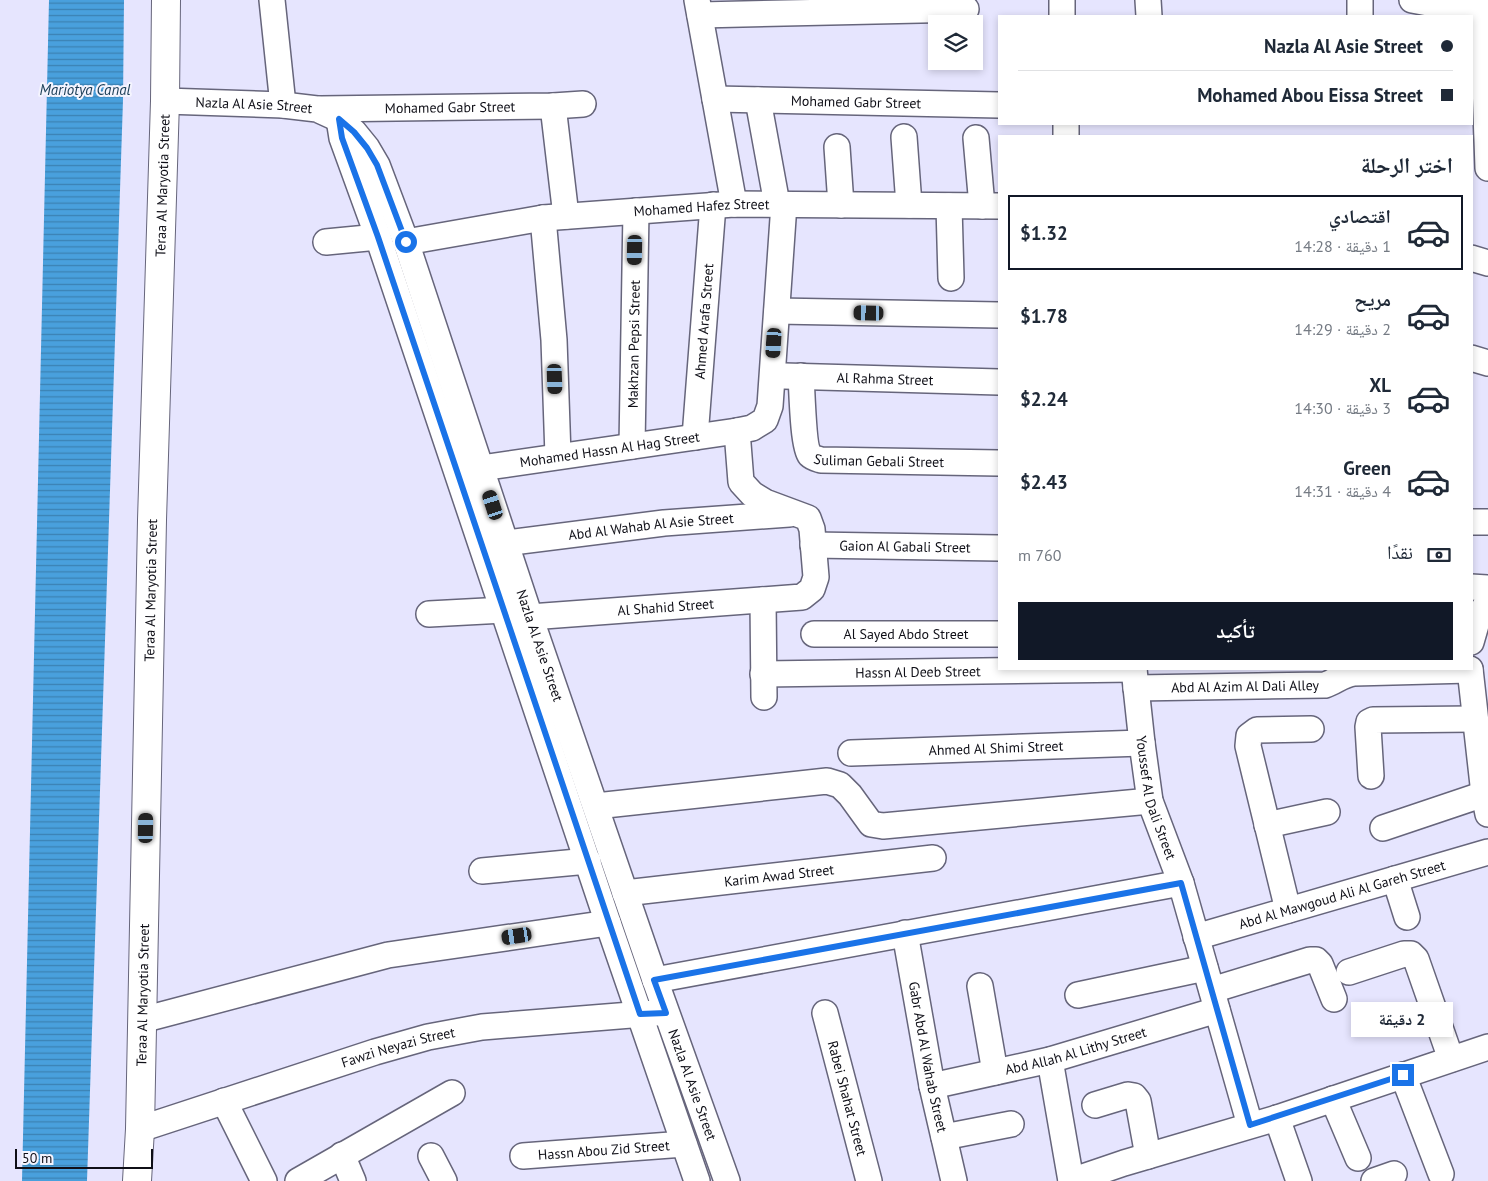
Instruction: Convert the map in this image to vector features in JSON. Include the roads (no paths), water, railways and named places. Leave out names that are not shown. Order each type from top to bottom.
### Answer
[{"type":"main road","name":"Teraa Al Maryotia Street","points":[[137,1181],[140,1128],[152,520],[165,101],[166,0]]},
{"type":"street","points":[[272,0],[283,105]]},
{"type":"street","points":[[1062,0],[1062,15]]},
{"type":"street","points":[[1148,0],[1149,15]]},
{"type":"street","points":[[1360,0],[1360,15]]},
{"type":"street","points":[[1412,0],[1482,6],[1486,50],[1478,92],[1487,133],[1488,168]]},
{"type":"street","points":[[699,8],[966,10]]},
{"type":"street","name":"Ahmed Arafa Street","points":[[695,437],[723,204],[715,99],[699,8]]},
{"type":"street","name":"Mohamed Gabr Street","points":[[715,99],[998,106]]},
{"type":"street","points":[[758,100],[781,204],[777,311],[772,376]]},
{"type":"street","name":"Nazla Al Asie Street","points":[[165,101],[283,105],[317,109],[339,119],[354,132],[367,148],[377,165],[406,242],[506,543],[507,595],[530,617],[654,980],[727,1181]]},
{"type":"street","name":"Mohamed Gabr Street","points":[[317,109],[583,104]]},
{"type":"street","points":[[553,106],[554,340],[558,456]]},
{"type":"street","name":"Nazla Al Asie Street","points":[[339,119],[342,138],[412,339],[507,595],[608,923],[697,1181]]},
{"type":"street","points":[[904,137],[909,205]]},
{"type":"street","points":[[976,138],[990,206]]},
{"type":"street","points":[[837,147],[841,205]]},
{"type":"street","name":"Mohamed Hafez Street","points":[[406,242],[554,217],[723,204],[990,206]]},
{"type":"street","points":[[949,206],[951,278]]},
{"type":"street","name":"Makhzan Pepsi Street","points":[[632,446],[636,211]]},
{"type":"street","points":[[326,242],[378,237]]},
{"type":"street","points":[[1473,259],[1488,263]]},
{"type":"street","points":[[777,311],[998,316]]},
{"type":"street","points":[[412,339],[437,334]]},
{"type":"street","points":[[1473,359],[1488,364]]},
{"type":"street","name":"Mohamed Hassn Al Hag Street","points":[[481,468],[752,428],[765,420],[770,406],[772,376]]},
{"type":"street","name":"Al Rahma Street","points":[[772,376],[998,382]]},
{"type":"street","name":"Suliman Gebali Street","points":[[801,376],[806,443],[810,455],[816,458],[821,460],[998,462]]},
{"type":"street","points":[[737,431],[741,482],[752,494],[765,502],[808,518],[812,529],[813,545]]},
{"type":"street","name":"Abd Al Wahab Al Asie Street","points":[[506,543],[664,523],[796,513]]},
{"type":"street","points":[[1473,522],[1488,522]]},
{"type":"street","name":"Gaion Al Gabali Street","points":[[813,545],[998,548]]},
{"type":"street","name":"Al Shahid Street","points":[[530,617],[802,597],[812,589],[816,577],[813,545]]},
{"type":"street","points":[[1473,587],[1488,588]]},
{"type":"street","points":[[429,614],[507,595]]},
{"type":"street","name":"Hassn Al Deeb Street","points":[[763,600],[764,685],[1134,675]]},
{"type":"street","points":[[1473,635],[1478,618],[1488,601]]},
{"type":"street","name":"Al Sayed Abdo Street","points":[[814,634],[998,634]]},
{"type":"street","points":[[1383,828],[1486,803],[1475,719],[1475,664]]},
{"type":"street","name":"Abd Al Azim Al Dali Alley","points":[[1134,675],[1325,685],[1346,674],[1394,670]]},
{"type":"street","name":"Youssef Al Dali Street","points":[[1134,675],[1150,801],[1181,883],[1250,1125]]},
{"type":"street","points":[[1371,776],[1369,722],[1373,720],[1475,719]]},
{"type":"street","points":[[1288,910],[1248,746],[1249,736],[1257,730],[1311,729]]},
{"type":"street","name":"Ahmed Al Shimi Street","points":[[851,753],[1142,743]]},
{"type":"street","points":[[596,806],[827,780],[840,785],[872,824],[883,826],[1150,801]]},
{"type":"street","points":[[1267,825],[1327,812]]},
{"type":"street","name":"Abd Al Mawgoud Ali Al Gareh Street","points":[[1196,937],[1488,852]]},
{"type":"street","name":"Karim Awad Street","points":[[625,893],[933,858]]},
{"type":"street","points":[[482,871],[588,860]]},
{"type":"street","points":[[1396,880],[1408,917]]},
{"type":"street","points":[[654,980],[1181,883]]},
{"type":"street","points":[[142,1020],[388,955],[608,923]]},
{"type":"street","name":"Gabr Abd Al Wahab Street","points":[[905,933],[932,1086],[954,1181]]},
{"type":"street","points":[[1349,972],[1404,954],[1411,954],[1416,959],[1451,1059]]},
{"type":"street","points":[[1078,995],[1211,989],[1310,960],[1316,960],[1320,964],[1334,999]]},
{"type":"street","points":[[980,986],[996,1072]]},
{"type":"street","name":"Abd Allah Al Lithy Street","points":[[932,1086],[1050,1060],[1211,989]]},
{"type":"street","name":"Fawzi Neyazi Street","points":[[140,1128],[375,1052],[428,1037],[482,1027],[666,1013]]},
{"type":"street","name":"Rabei Shahat Street","points":[[825,1013],[869,1181]]},
{"type":"street","points":[[1050,1060],[1071,1181],[1127,1172],[1148,1156],[1277,1118],[1488,1047]]},
{"type":"street","points":[[1403,1075],[1441,1174]]},
{"type":"street","points":[[298,1181],[452,1093]]},
{"type":"street","points":[[1095,1105],[1128,1095],[1134,1096],[1138,1101],[1148,1156]]},
{"type":"street","points":[[1333,1099],[1358,1158]]},
{"type":"street","points":[[224,1102],[264,1181]]},
{"type":"street","points":[[1277,1118],[1299,1181]]},
{"type":"street","points":[[944,1137],[1011,1124]]},
{"type":"street","name":"Hassn Abou Zid Street","points":[[523,1156],[684,1144]]},
{"type":"street","points":[[342,1155],[353,1181]]},
{"type":"street","points":[[431,1156],[444,1181]]},
{"type":"water","name":"Mariotya Canal","points":[[49,0],[124,0],[123,100],[87,1181],[22,1181]]}]
